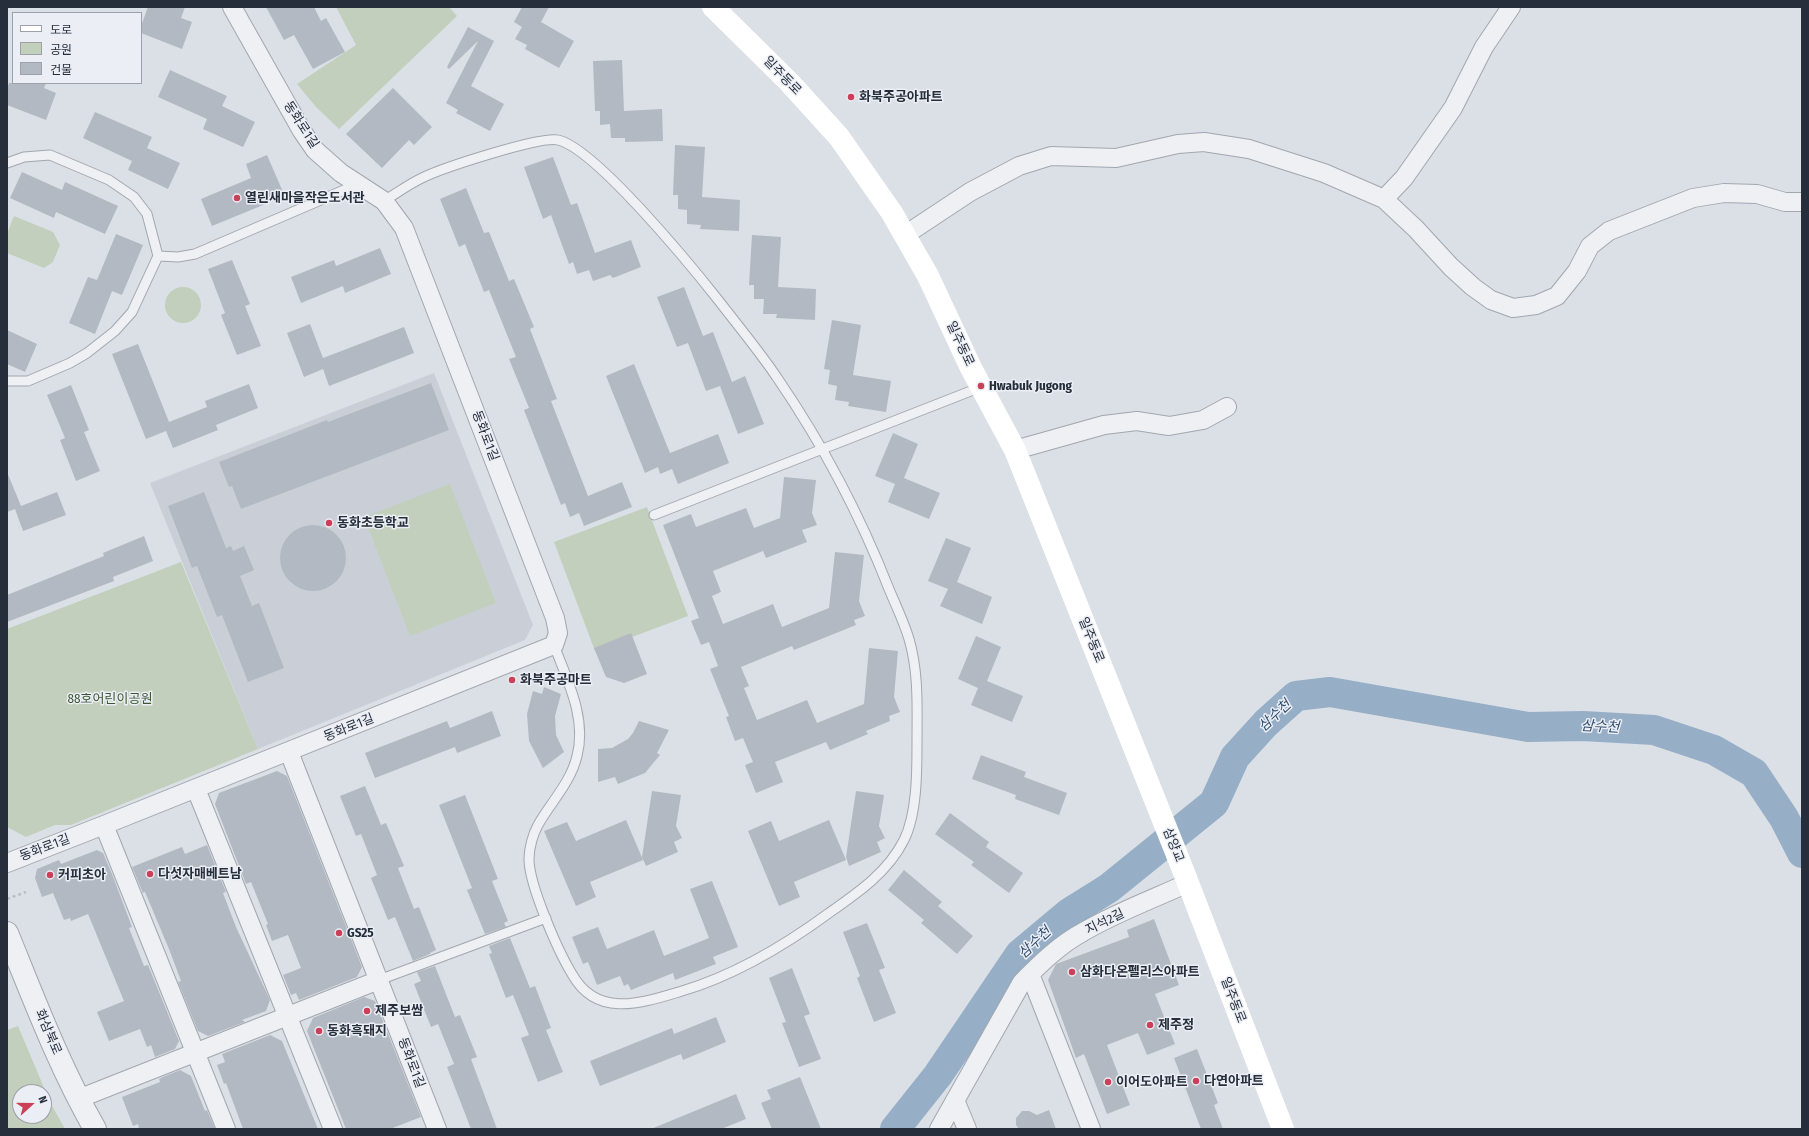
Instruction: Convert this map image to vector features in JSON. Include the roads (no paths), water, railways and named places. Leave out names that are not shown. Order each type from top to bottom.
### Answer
[{"type":"main road","name":"일주동로","points":[[712,7],[789,82],[839,137],[892,213],[928,276],[981,387],[1015,450],[1163,821]]},
{"type":"main road","name":"삼양교","points":[[1163,821],[1185,876]]},
{"type":"main road","name":"일주동로","points":[[1185,876],[1282,1129]]},
{"type":"street","name":"동화로1길","points":[[7,862],[104,826],[554,645],[558,633],[555,618],[404,228],[384,201],[341,173],[315,150],[302,131],[232,7]]},
{"type":"street","points":[[1384,199],[1404,178],[1453,108],[1484,47],[1511,7]]},
{"type":"street","points":[[905,235],[970,192],[1019,166],[1051,156],[1116,158],[1178,144],[1204,142],[1249,150],[1324,173],[1384,199],[1416,229],[1451,267],[1473,287],[1491,300],[1513,308],[1536,305],[1556,296],[1577,271],[1590,246],[1609,231],[1693,198],[1724,193],[1757,194],[1785,202],[1802,202]]},
{"type":"street","points":[[1015,450],[1104,425],[1137,421],[1169,426],[1203,420],[1227,407]]},
{"type":"street","name":"동화로1길","points":[[289,752],[437,1129]]},
{"type":"street","points":[[196,789],[333,1129]]},
{"type":"street","points":[[104,826],[226,1129]]},
{"type":"street","name":"지석2길","points":[[939,1129],[1022,982],[1050,954],[1082,932],[1185,876]]},
{"type":"street","name":"화삼북로","points":[[7,933],[53,1046],[78,1099],[95,1129]]},
{"type":"street","points":[[1030,974],[1091,1129]]},
{"type":"street","points":[[78,1099],[379,980]]},
{"type":"street","points":[[955,1100],[967,1129]]},
{"type":"lane","points":[[384,201],[424,177],[534,142],[556,139],[576,149],[633,201],[702,279],[776,375],[823,449],[873,548],[910,640],[917,690],[917,783],[906,836],[888,866],[856,894],[805,931],[747,966],[716,980],[638,1003],[607,1003],[592,998],[586,994],[574,980],[546,918],[531,877],[529,858],[533,836],[538,825],[560,792],[578,754],[580,717],[554,645]]},
{"type":"lane","points":[[7,163],[24,157],[50,155],[109,180],[134,197],[147,214],[158,256],[132,312],[115,331],[87,353],[70,363],[28,381],[7,381]]},
{"type":"lane","points":[[158,256],[178,257],[195,254],[358,184]]},
{"type":"lane","points":[[654,515],[981,387]]},
{"type":"lane","points":[[379,980],[546,918]]},
{"type":"waterway","name":"삼수천","points":[[895,1129],[938,1075],[1020,954],[1069,913],[1109,888],[1214,803],[1235,757],[1266,723],[1296,696],[1330,692],[1528,727],[1583,726],[1654,730],[1714,750],[1754,773],[1784,818],[1802,853]]},
{"type":"place","name":"화북주공아파트","points":[[851,97]]},
{"type":"place","name":"열린새마을작은도서관","points":[[237,198]]},
{"type":"place","name":"Hwabuk Jugong","points":[[981,386]]},
{"type":"place","name":"동화초등학교","points":[[329,523]]},
{"type":"place","name":"화북주공마트","points":[[512,680]]},
{"type":"place","name":"다섯자매베트남","points":[[150,874]]},
{"type":"place","name":"커피초아","points":[[50,875]]},
{"type":"place","name":"GS25","points":[[339,933]]},
{"type":"place","name":"삼화다온펠리스아파트","points":[[1072,972]]},
{"type":"place","name":"제주보쌈","points":[[367,1011]]},
{"type":"place","name":"제주정","points":[[1150,1025]]},
{"type":"place","name":"동화흑돼지","points":[[319,1031]]},
{"type":"place","name":"다연아파트","points":[[1196,1081]]},
{"type":"place","name":"이어도아파트","points":[[1108,1082]]},
{"type":"park label","name":"88호어린이공원","points":[[110,699]]}]
